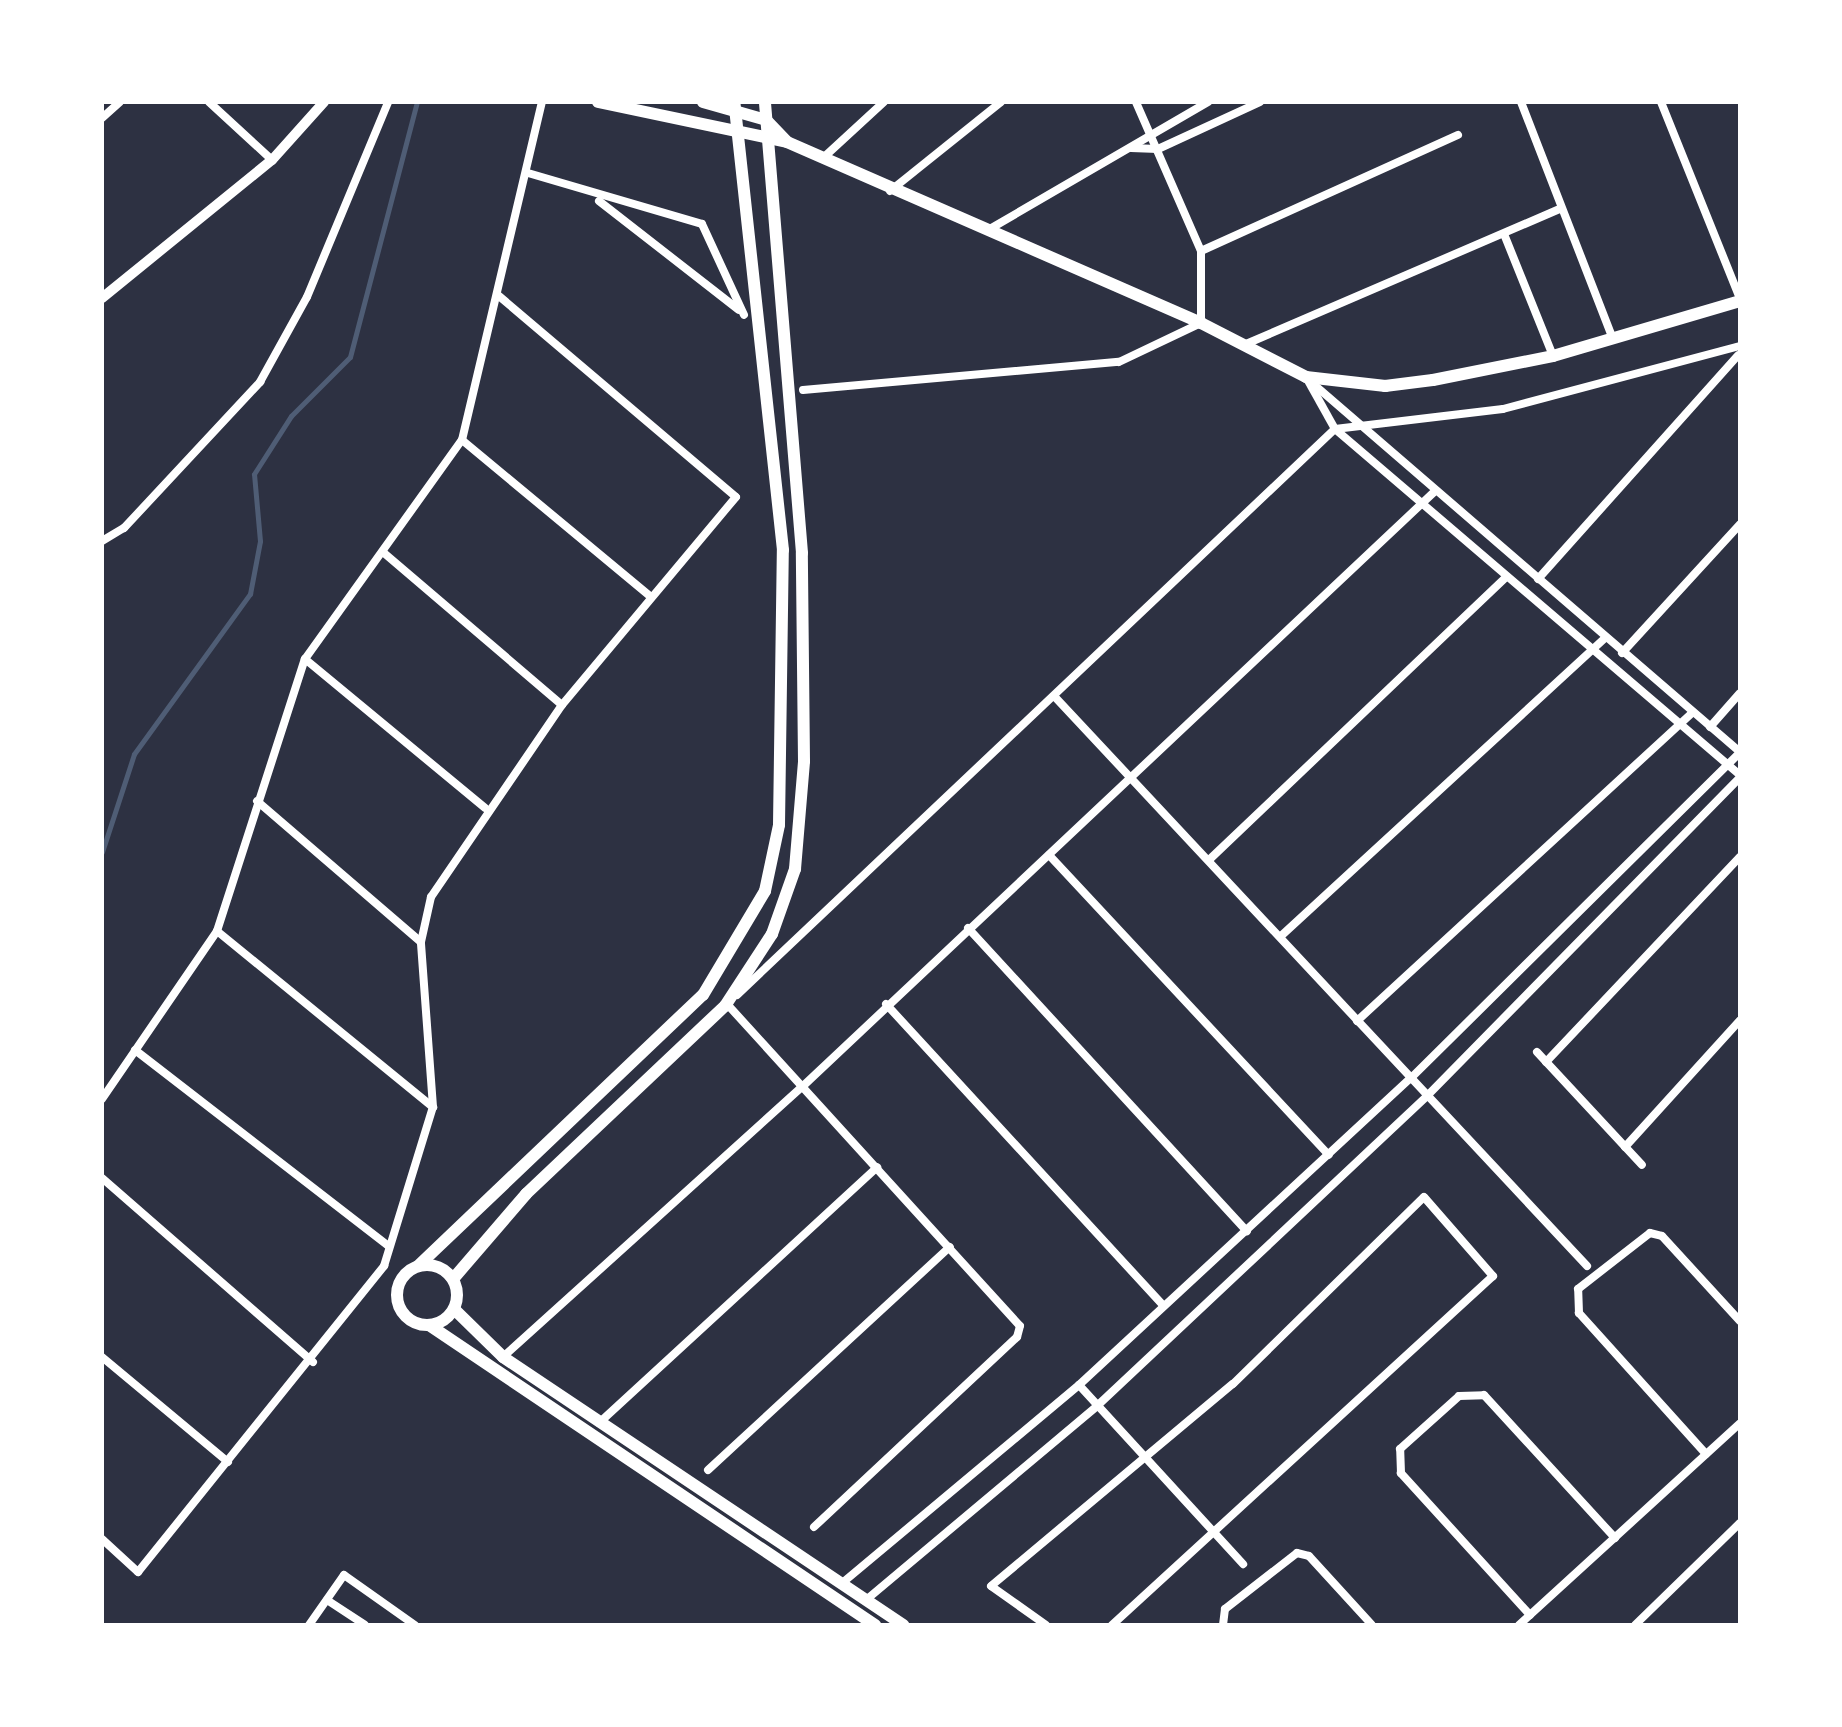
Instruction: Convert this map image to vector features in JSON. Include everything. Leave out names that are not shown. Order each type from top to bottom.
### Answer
[{"type":"main road","points":[[598,102],[763,143],[787,142]]},
{"type":"main road","points":[[703,102],[734,106],[766,120],[787,142],[890,191],[1201,323],[1306,377],[1385,386],[1553,356],[1740,300]]},
{"type":"main road","points":[[765,102],[763,143],[802,553],[804,761],[795,869],[772,934],[725,1006],[526,1194],[453,1279],[454,1309],[503,1357],[904,1625]]},
{"type":"main road","points":[[734,106],[783,550],[782,765],[765,891],[703,995],[418,1266],[399,1286],[399,1305],[410,1320],[429,1325],[875,1625]]},
{"type":"main road","points":[[418,1266],[437,1267],[453,1279]]},
{"type":"main road","points":[[429,1325],[454,1309]]},
{"type":"street","points":[[102,118],[120,102]]},
{"type":"street","points":[[209,102],[272,160]]},
{"type":"street","points":[[102,298],[272,160],[324,102]]},
{"type":"street","points":[[102,541],[124,528],[260,382],[307,297],[388,102]]},
{"type":"street","points":[[102,1099],[217,931],[305,659],[384,553],[462,440],[499,296],[542,102]]},
{"type":"street","points":[[823,158],[884,102]]},
{"type":"street","points":[[890,191],[1001,102]]},
{"type":"street","points":[[803,390],[1119,362],[1201,323],[1201,251],[1136,102]]},
{"type":"street","points":[[988,230],[1131,148],[1149,130],[1208,102]]},
{"type":"street","points":[[1131,148],[1158,149],[1260,102]]},
{"type":"street","points":[[1521,102],[1613,339]]},
{"type":"street","points":[[1661,102],[1740,300]]},
{"type":"street","points":[[1201,251],[1458,135]]},
{"type":"street","points":[[528,173],[595,198],[702,224],[744,315],[595,198]]},
{"type":"street","points":[[1246,344],[1560,209]]},
{"type":"street","points":[[1504,234],[1553,356]]},
{"type":"street","points":[[102,1539],[138,1572],[313,1362],[384,1266],[433,1107],[421,942],[431,897],[485,808],[562,705],[650,596],[736,497],[499,296]]},
{"type":"street","points":[[814,1527],[1017,1337],[1012,1312],[725,1006],[1335,429],[1503,409],[1737,352]]},
{"type":"street","points":[[1538,579],[1737,352]]},
{"type":"street","points":[[841,1584],[1079,1385],[1247,1231],[1410,1079],[1740,752],[1433,493],[1306,377]]},
{"type":"street","points":[[866,1600],[1097,1406],[1427,1096],[1740,776],[1420,506],[1335,429],[1306,377]]},
{"type":"street","points":[[462,440],[650,596]]},
{"type":"street","points":[[503,1357],[802,1087],[886,1004],[1433,493]]},
{"type":"street","points":[[1622,653],[1740,524]]},
{"type":"street","points":[[384,553],[562,705]]},
{"type":"street","points":[[1210,859],[1505,578]]},
{"type":"street","points":[[1281,936],[1605,638]]},
{"type":"street","points":[[305,659],[485,808]]},
{"type":"street","points":[[1710,727],[1740,693]]},
{"type":"street","points":[[1055,697],[1210,859],[1410,1079],[1587,1266]]},
{"type":"street","points":[[1357,1021],[1693,712]]},
{"type":"street","points":[[257,801],[421,942]]},
{"type":"street","points":[[1049,855],[1329,1155]]},
{"type":"street","points":[[1546,1062],[1740,857]]},
{"type":"street","points":[[968,928],[1247,1231]]},
{"type":"street","points":[[217,931],[433,1107]]},
{"type":"street","points":[[886,1004],[1164,1306]]},
{"type":"street","points":[[1625,1147],[1740,1020]]},
{"type":"street","points":[[135,1050],[389,1246]]},
{"type":"street","points":[[1537,1052],[1642,1165]]},
{"type":"street","points":[[598,1423],[877,1167]]},
{"type":"street","points":[[102,1178],[313,1362]]},
{"type":"street","points":[[1046,1625],[991,1586],[1233,1384],[1424,1197],[1493,1276],[1211,1530],[1112,1625]]},
{"type":"street","points":[[1706,1454],[1575,1301],[1578,1289],[1650,1233],[1662,1236],[1740,1321]]},
{"type":"street","points":[[708,1470],[950,1247]]},
{"type":"street","points":[[102,1357],[228,1462]]},
{"type":"street","points":[[1079,1385],[1243,1564]]},
{"type":"street","points":[[1530,1615],[1401,1473],[1400,1449],[1459,1396],[1484,1395],[1615,1538]]},
{"type":"street","points":[[1519,1625],[1740,1423]]},
{"type":"street","points":[[1635,1625],[1740,1523]]},
{"type":"street","points":[[1223,1625],[1225,1609],[1297,1553],[1309,1556],[1372,1625]]},
{"type":"street","points":[[309,1625],[344,1575],[415,1625]]},
{"type":"street","points":[[327,1600],[365,1625]]},
{"type":"waterway","points":[[102,852],[134,754],[250,594],[260,541],[254,474],[291,416],[350,357],[417,102]]}]
